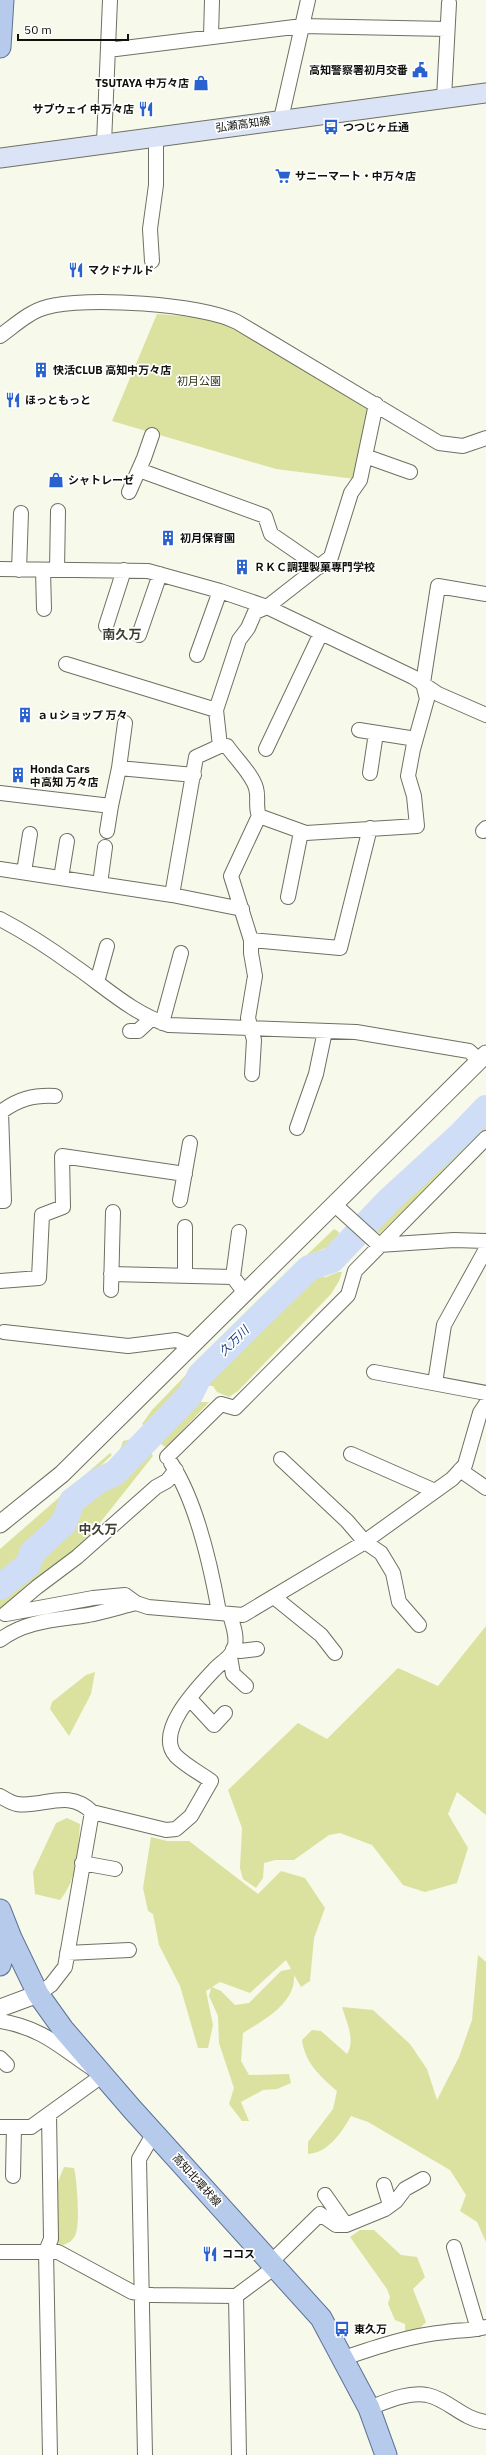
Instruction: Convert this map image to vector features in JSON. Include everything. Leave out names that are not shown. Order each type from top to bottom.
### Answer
[{"type":"main road","points":[[0,47],[3,0]]},
{"type":"main road","name":"弘瀬高知線","points":[[0,158],[281,119],[486,93]]},
{"type":"main road","points":[[0,1911],[3,1954],[0,1965]]},
{"type":"main road","name":"高知北環状線","points":[[0,1911],[10,1938],[38,1994],[63,2029],[154,2133],[321,2318],[344,2358],[369,2408],[386,2455]]},
{"type":"street","points":[[104,144],[110,0]]},
{"type":"street","points":[[211,36],[212,0]]},
{"type":"street","points":[[281,119],[308,0]]},
{"type":"street","points":[[444,98],[449,3]]},
{"type":"street","points":[[108,50],[211,36],[302,26],[447,28]]},
{"type":"street","points":[[152,261],[150,229],[156,185],[156,137]]},
{"type":"street","points":[[0,336],[32,313],[46,307],[66,303],[100,302],[212,312],[238,322],[439,443],[463,446],[486,438]]},
{"type":"street","points":[[220,746],[216,710],[239,640],[248,628],[255,612],[267,606],[330,557],[351,493],[360,480],[376,404]]},
{"type":"street","points":[[129,492],[152,435]]},
{"type":"street","points":[[365,456],[410,472]]},
{"type":"street","points":[[139,470],[265,516],[271,534],[319,567]]},
{"type":"street","points":[[57,570],[58,511]]},
{"type":"street","points":[[18,570],[21,513]]},
{"type":"street","points":[[0,569],[148,571],[220,591],[267,606],[423,683],[438,694],[486,714]]},
{"type":"street","points":[[43,570],[44,609]]},
{"type":"street","points":[[106,626],[124,570]]},
{"type":"street","points":[[139,636],[160,574]]},
{"type":"street","points":[[259,816],[301,832],[416,826],[414,796],[408,776],[427,699],[423,683],[438,586],[486,594]]},
{"type":"street","points":[[198,655],[220,591]]},
{"type":"street","points":[[266,749],[320,633]]},
{"type":"street","points":[[66,664],[216,710]]},
{"type":"street","points":[[107,831],[125,723]]},
{"type":"street","points":[[359,730],[416,739]]},
{"type":"street","points":[[370,773],[376,733]]},
{"type":"street","points":[[172,895],[198,754],[220,746],[227,746],[256,787],[258,798],[256,808],[259,816],[231,876],[251,940],[251,953],[255,976],[248,1018],[254,1040],[252,1074]]},
{"type":"street","points":[[118,768],[194,775]]},
{"type":"street","points":[[0,793],[111,806]]},
{"type":"street","points":[[251,940],[340,948],[370,828]]},
{"type":"street","points":[[288,897],[301,832]]},
{"type":"street","points":[[24,872],[30,834]]},
{"type":"street","points":[[61,878],[67,841]]},
{"type":"street","points":[[100,884],[105,847]]},
{"type":"street","points":[[0,868],[172,895],[242,909]]},
{"type":"street","points":[[0,920],[72,964],[156,1021],[169,1025],[356,1032],[468,1051],[483,1057],[339,1208],[246,1293],[62,1474],[0,1524]]},
{"type":"street","points":[[97,982],[107,946]]},
{"type":"street","points":[[130,1031],[138,1031],[156,1021],[181,953]]},
{"type":"street","points":[[297,1128],[316,1074],[325,1031]]},
{"type":"street","points":[[0,1202],[4,1201],[1,1112],[15,1102],[35,1095],[55,1096]]},
{"type":"street","points":[[246,1686],[233,1674],[231,1653],[235,1630],[224,1614],[205,1548],[176,1470],[164,1454],[222,1404],[235,1408],[348,1296],[355,1271],[376,1243],[486,1138]]},
{"type":"street","points":[[180,1200],[190,1142]]},
{"type":"street","points":[[0,1281],[39,1278],[42,1215],[63,1207],[62,1156],[185,1174]]},
{"type":"street","points":[[339,1208],[376,1243],[454,1240],[486,1241]]},
{"type":"street","points":[[111,1290],[113,1212]]},
{"type":"street","points":[[185,1227],[185,1276]]},
{"type":"street","points":[[233,1277],[236,1271],[239,1232]]},
{"type":"street","points":[[435,1383],[444,1325],[486,1249]]},
{"type":"street","points":[[111,1274],[233,1277],[246,1293]]},
{"type":"street","points":[[4,1332],[128,1346],[176,1340],[191,1346]]},
{"type":"street","points":[[374,1372],[486,1394]]},
{"type":"street","points":[[3,1616],[93,1598],[124,1595],[136,1603],[148,1607],[243,1615],[365,1542],[435,1491],[460,1470],[465,1465],[480,1413],[486,1404]]},
{"type":"street","points":[[352,1454],[435,1491]]},
{"type":"street","points":[[281,1459],[348,1521],[365,1542],[381,1553],[390,1567],[399,1602],[419,1625]]},
{"type":"street","points":[[3,1616],[77,1557],[156,1488],[167,1481],[176,1470]]},
{"type":"street","points":[[460,1470],[486,1488]]},
{"type":"street","points":[[274,1597],[322,1635],[335,1653]]},
{"type":"street","points":[[0,1640],[10,1632],[34,1622],[90,1615],[136,1603]]},
{"type":"street","points":[[0,1796],[16,1804],[57,1799],[67,1800],[87,1807],[92,1812],[166,1830],[176,1829],[191,1816],[211,1781],[176,1755],[170,1742],[173,1722],[214,1670],[231,1653],[257,1648]]},
{"type":"street","points":[[190,1699],[214,1725],[225,1713]]},
{"type":"street","points":[[0,2008],[38,1994],[51,1985],[65,1967],[92,1812]]},
{"type":"street","points":[[82,1863],[115,1869]]},
{"type":"street","points":[[67,1953],[129,1950]]},
{"type":"street","points":[[0,2021],[38,2031],[58,2042],[103,2075],[31,2127],[7,2127],[13,2176]]},
{"type":"street","points":[[49,2114],[51,2239],[46,2251],[50,2455]]},
{"type":"street","points":[[145,2455],[143,2295],[139,2159],[154,2133]]},
{"type":"street","points":[[0,2252],[58,2252],[132,2292],[143,2295],[236,2296],[273,2265],[320,2214],[336,2225],[346,2225],[390,2205],[405,2189],[423,2179]]},
{"type":"street","points":[[384,2185],[390,2205]]},
{"type":"street","points":[[326,2195],[346,2225]]},
{"type":"street","points":[[344,2358],[409,2339],[446,2332],[469,2332],[482,2328],[454,2247]]},
{"type":"street","points":[[236,2296],[239,2455]]},
{"type":"street","points":[[369,2408],[389,2401],[422,2394],[436,2398],[464,2416],[486,2422]]},
{"type":"green space","name":"初月公園","points":[[157,314],[207,318],[227,324],[362,403],[370,413],[355,479],[276,469],[112,421]]},
{"type":"green space","points":[[486,1119],[486,1130],[380,1234],[373,1228],[386,1216],[389,1206],[413,1188]]},
{"type":"green space","points":[[334,1229],[339,1232],[338,1238],[329,1247],[320,1250],[195,1375],[185,1390],[167,1409],[145,1426],[142,1424],[152,1410],[240,1319]]},
{"type":"green space","points":[[342,1272],[339,1281],[331,1294],[238,1391],[229,1397],[217,1392],[213,1386],[202,1386],[207,1375],[308,1276],[326,1277]]},
{"type":"green space","points":[[199,1402],[209,1402],[171,1443],[165,1447],[161,1444],[165,1431],[174,1418],[180,1412]]},
{"type":"green space","points":[[132,1439],[136,1441],[137,1446],[116,1468],[114,1468],[123,1441]]},
{"type":"green space","points":[[150,1451],[153,1456],[84,1543],[0,1609],[0,1594],[31,1567],[35,1556],[69,1525],[77,1504],[89,1496],[99,1492],[121,1472],[129,1470],[141,1455]]},
{"type":"green space","points":[[110,1453],[112,1455],[66,1499],[60,1523],[19,1560],[17,1565],[22,1564],[21,1567],[0,1583],[0,1549]]},
{"type":"green space","points":[[486,1626],[486,1815],[457,1792],[448,1814],[468,1848],[457,1883],[425,1892],[403,1885],[372,1845],[340,1833],[329,1835],[294,1860],[275,1860],[264,1863],[263,1878],[256,1888],[243,1879],[240,1868],[242,1828],[228,1790],[298,1723],[327,1739],[398,1668],[438,1686]]},
{"type":"green space","points":[[95,1672],[91,1694],[69,1736],[50,1709],[52,1702],[86,1675]]},
{"type":"green space","points":[[67,1818],[80,1824],[76,1864],[70,1884],[60,1900],[35,1894],[33,1872],[56,1823]]},
{"type":"green space","points":[[151,1837],[167,1841],[189,1841],[258,1894],[281,1871],[305,1878],[325,1908],[314,1938],[310,1981],[301,1987],[294,1975],[290,1994],[277,2010],[243,2033],[241,2061],[249,2075],[289,2074],[291,2083],[277,2089],[263,2090],[241,2102],[249,2121],[242,2121],[229,2104],[234,2088],[219,2043],[218,2016],[209,1996],[211,1988],[206,1991],[213,2025],[208,2048],[198,2048],[180,1986],[159,1945],[153,1914],[148,1911],[143,1888]],"holes":[[[286,1960],[291,1969],[281,1971],[249,2003],[235,2005],[221,1991],[212,1987],[220,1982],[250,1993]]]},
{"type":"green space","points":[[478,1955],[486,1962],[486,2242],[477,2222],[460,2211],[466,2195],[450,2170],[368,2122],[351,2116],[334,2141],[322,2150],[308,2154],[308,2142],[333,2109],[337,2091],[314,2068],[306,2056],[302,2040],[312,2030],[321,2031],[347,2054],[351,2043],[348,2024],[342,2007],[373,2010],[410,2044],[427,2069],[437,2100],[459,2057],[472,2020]]},
{"type":"green space","points":[[64,2167],[74,2168],[78,2210],[77,2228],[74,2238],[63,2245],[57,2243],[55,2189]]},
{"type":"green space","points":[[360,2230],[374,2230],[401,2255],[417,2257],[425,2277],[413,2289],[426,2322],[417,2331],[405,2334],[405,2324],[395,2320],[388,2304],[390,2297],[387,2289],[350,2237]]},
{"type":"waterway","name":"久万川","points":[[0,1587],[28,1565],[32,1553],[64,1523],[72,1501],[98,1481],[115,1473],[190,1395],[200,1375],[309,1268],[332,1260],[389,1200],[461,1134],[486,1108]]},
{"type":"place","name":"高知警察署初月交番","points":[[420,70]]},
{"type":"place","name":"TSUTAYA 中万々店","points":[[201,83]]},
{"type":"place","name":"サブウェイ 中万々店","points":[[146,109]]},
{"type":"place","name":"つつじヶ丘通","points":[[331,127]]},
{"type":"place","name":"サニーマート・中万々店","points":[[283,176]]},
{"type":"place","name":"マクドナルド","points":[[76,270]]},
{"type":"place","name":"快活CLUB 高知中万々店","points":[[41,370]]},
{"type":"place","name":"ほっともっと","points":[[13,400]]},
{"type":"place","name":"シャトレーゼ","points":[[56,480]]},
{"type":"place","name":"初月保育園","points":[[168,538]]},
{"type":"place","name":"ＲＫＣ調理製菓専門学校","points":[[242,567]]},
{"type":"place","name":"ａｕショップ 万々","points":[[25,715]]},
{"type":"place","name":"Honda Cars 中高知 万々店","points":[[18,775]]},
{"type":"place","name":"ココス","points":[[210,2254]]},
{"type":"place","name":"東久万","points":[[342,2329]]},
{"type":"district","name":"南久万","points":[[122,634]]},
{"type":"district","name":"中久万","points":[[98,1529]]}]
